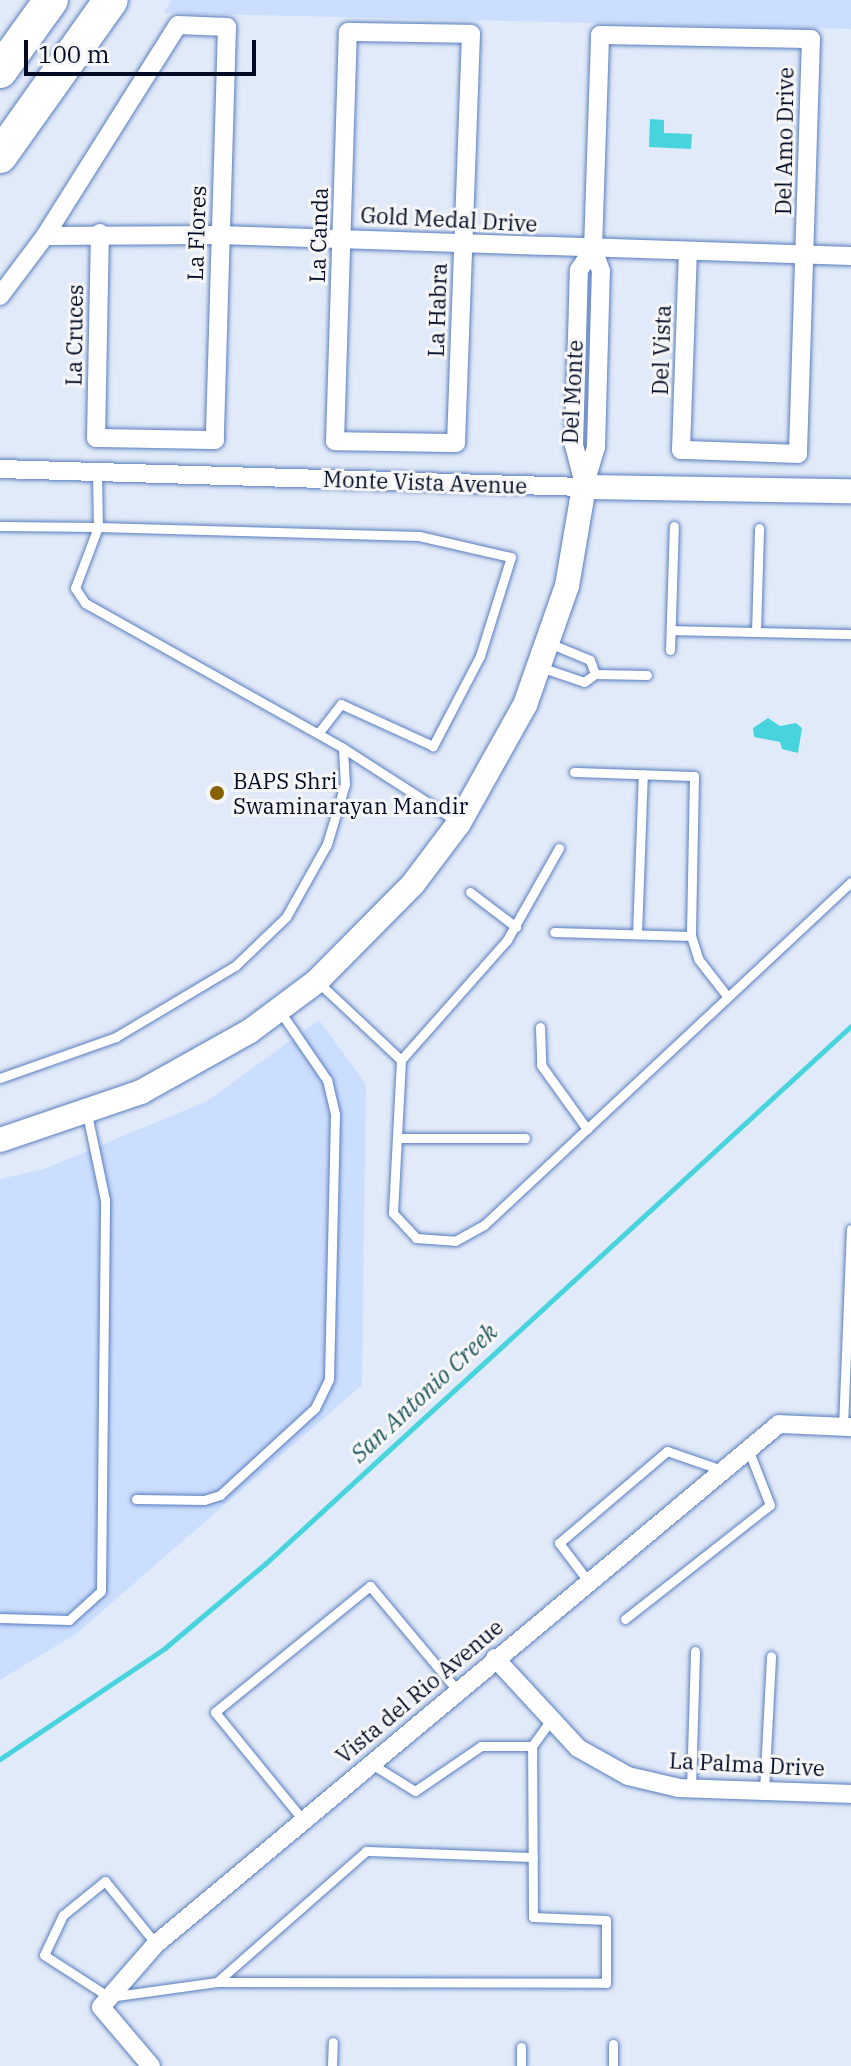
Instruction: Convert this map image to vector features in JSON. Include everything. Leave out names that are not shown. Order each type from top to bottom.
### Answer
[{"type":"highway","points":[[0,71],[51,0]]},
{"type":"highway","points":[[0,156],[111,0]]},
{"type":"street","name":"La Flores","points":[[45,236],[178,25],[227,27],[215,440]]},
{"type":"street","name":"La Habra","points":[[348,32],[471,34],[456,443]]},
{"type":"street","name":"La Canda","points":[[348,32],[335,441],[456,443]]},
{"type":"street","name":"Del Monte","points":[[584,487],[596,447],[601,271],[593,249],[600,35]]},
{"type":"street","name":"Del Amo Drive","points":[[600,35],[811,39],[798,454]]},
{"type":"street","name":"Gold Medal Drive","points":[[45,236],[100,233],[343,238],[464,246],[851,256]]},
{"type":"street","name":"La Cruces","points":[[100,233],[96,438],[215,440]]},
{"type":"street","points":[[0,296],[45,236]]},
{"type":"street","name":"Del Vista","points":[[688,251],[681,450],[798,454]]},
{"type":"street","name":"Monte Vista Avenue","points":[[0,469],[584,487],[851,491]]},
{"type":"street","points":[[0,1140],[87,1114],[175,1075],[279,1010],[317,981],[413,884],[459,823],[504,749],[540,667],[579,537],[584,487]]},
{"type":"street","name":"Vista del Rio Avenue","points":[[105,2002],[156,1944],[779,1424],[847,1427]]},
{"type":"street","name":"La Palma Drive","points":[[495,1658],[578,1748],[628,1776],[691,1788],[851,1794]]},
{"type":"street","points":[[105,2002],[149,2065]]},
{"type":"lane","points":[[97,472],[98,527],[75,588],[85,603],[318,733],[459,823]]},
{"type":"lane","points":[[0,526],[419,536],[511,557],[480,656],[433,746],[341,704],[318,733]]},
{"type":"lane","points":[[670,650],[674,526]]},
{"type":"lane","points":[[756,632],[759,528]]},
{"type":"lane","points":[[671,630],[851,634]]},
{"type":"lane","points":[[549,643],[590,660],[595,674]]},
{"type":"lane","points":[[540,667],[584,682],[595,674],[647,675]]},
{"type":"lane","points":[[0,1078],[116,1037],[235,966],[276,927],[327,844],[345,784],[343,748]]},
{"type":"lane","points":[[574,772],[694,776],[691,936],[699,960],[727,996]]},
{"type":"lane","points":[[637,934],[643,774]]},
{"type":"lane","points":[[559,848],[516,927],[401,1060],[393,1213],[416,1238],[455,1241],[484,1225],[851,882]]},
{"type":"lane","points":[[470,892],[516,927]]},
{"type":"lane","points":[[554,932],[691,936]]},
{"type":"lane","points":[[317,981],[401,1060]]},
{"type":"lane","points":[[136,1499],[204,1500],[220,1495],[315,1408],[329,1379],[335,1114],[327,1080],[279,1010]]},
{"type":"lane","points":[[540,1027],[541,1065],[587,1129]]},
{"type":"lane","points":[[0,1618],[69,1620],[101,1591],[105,1200],[87,1114]]},
{"type":"lane","points":[[397,1138],[525,1138]]},
{"type":"lane","points":[[847,1427],[851,1229]]},
{"type":"lane","points":[[625,1619],[770,1505],[748,1449]]},
{"type":"lane","points":[[588,1581],[559,1543],[667,1451],[722,1470]]},
{"type":"lane","points":[[303,1820],[215,1712],[370,1586],[457,1690]]},
{"type":"lane","points":[[691,1788],[695,1651]]},
{"type":"lane","points":[[764,1791],[771,1656]]},
{"type":"lane","points":[[156,1944],[105,1881],[63,1915],[45,1944],[46,1960],[105,2002],[217,1982],[606,1983],[606,1920],[533,1917],[532,1746],[551,1720]]},
{"type":"lane","points":[[370,1763],[415,1791],[481,1746],[532,1746]]},
{"type":"lane","points":[[217,1982],[366,1851],[533,1857]]},
{"type":"lane","points":[[332,2066],[333,2042]]},
{"type":"lane","points":[[613,2044],[613,2066]]},
{"type":"lane","points":[[521,2047],[521,2066]]},
{"type":"shaded area","points":[[172,0],[851,0],[851,29],[163,13]]},
{"type":"shaded area","points":[[319,1020],[366,1084],[362,1385],[76,1634],[0,1680],[0,1179],[44,1169],[207,1101]]},
{"type":"water","points":[[650,119],[664,120],[664,133],[692,134],[691,149],[649,147]]},
{"type":"water","points":[[768,718],[780,726],[796,723],[802,728],[798,753],[782,749],[780,742],[754,737],[753,728]]},
{"type":"waterway","name":"San Antonio Creek","points":[[0,1759],[165,1648],[266,1563],[851,1026]]},
{"type":"place","name":"BAPS Shri Swaminarayan Mandir","points":[[217,793]]}]
